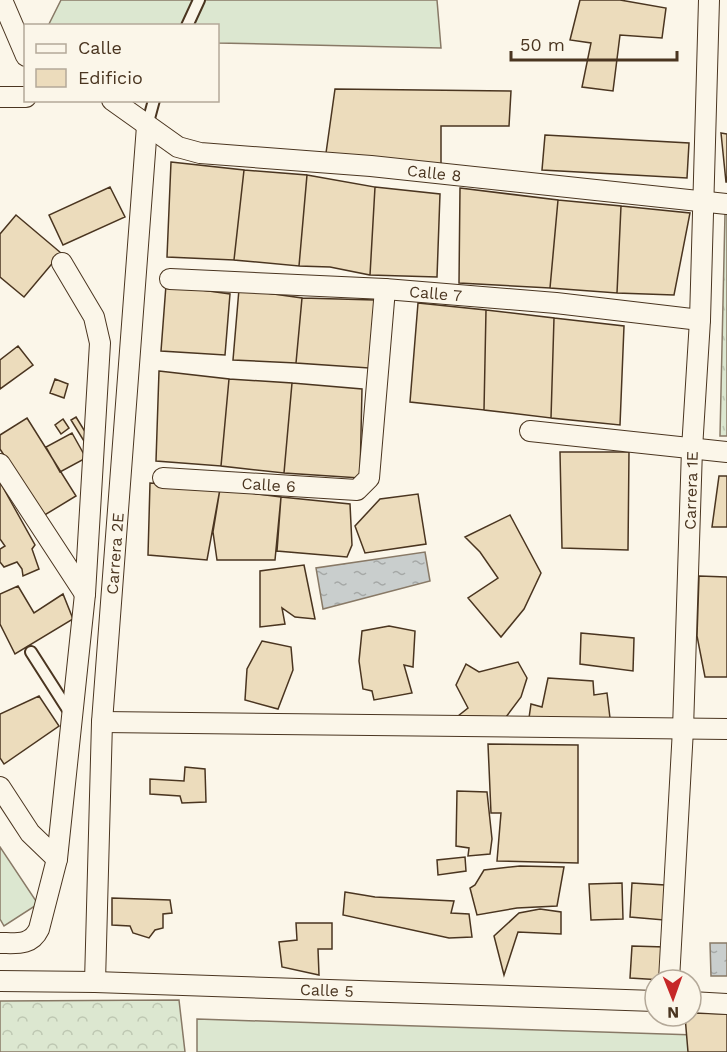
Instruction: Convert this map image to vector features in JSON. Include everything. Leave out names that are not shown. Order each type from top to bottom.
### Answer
[{"type":"street","points":[[2,0],[24,51]]},
{"type":"street","name":"Carrera 1E","points":[[670,968],[684,729],[692,449],[700,320],[709,0]]},
{"type":"street","points":[[0,97],[24,97]]},
{"type":"street","name":"Calle 8","points":[[115,102],[178,147],[200,153],[371,166],[727,204]]},
{"type":"street","name":"Carrera 2E","points":[[95,982],[102,722],[147,126]]},
{"type":"street","points":[[0,943],[26,942],[35,938],[57,858],[85,594],[100,343],[94,317],[62,263]]},
{"type":"street","name":"Calle 7","points":[[170,279],[384,289],[556,303],[700,320]]},
{"type":"street","name":"Calle 6","points":[[163,478],[357,490],[369,477],[384,289]]},
{"type":"street","points":[[530,431],[727,452]]},
{"type":"street","points":[[0,464],[85,594]]},
{"type":"street","points":[[102,722],[727,729]]},
{"type":"street","points":[[0,787],[30,832],[57,858]]},
{"type":"street","name":"Calle 5","points":[[0,981],[95,982],[643,1001]]},
{"type":"street","points":[[703,1003],[727,1004]]},
{"type":"lane","points":[[188,24],[199,0]]},
{"type":"lane","points":[[147,126],[153,102]]},
{"type":"lane","points":[[31,652],[72,715]]},
{"type":"green space","points":[[61,0],[437,0],[441,48],[219,43],[219,24],[49,24]]},
{"type":"green space","points":[[725,213],[727,213],[727,436],[720,436]]},
{"type":"green space","points":[[0,847],[38,904],[4,926],[0,919]]},
{"type":"green space","points":[[179,1000],[185,1052],[0,1052],[0,1001]]},
{"type":"green space","points":[[197,1019],[727,1036],[727,1052],[197,1052]]},
{"type":"water","points":[[425,552],[430,581],[323,609],[316,568]]},
{"type":"water","points":[[710,943],[727,943],[727,976],[711,976]]},
{"type":"building","points":[[580,0],[620,0],[666,8],[662,38],[620,35],[613,91],[582,87],[591,43],[570,40]]},
{"type":"building","points":[[335,89],[511,91],[509,126],[441,126],[441,164],[326,153]]},
{"type":"building","points":[[721,133],[727,134],[727,182],[726,182]]},
{"type":"building","points":[[545,135],[689,143],[687,178],[542,170]]},
{"type":"building","points":[[171,162],[244,170],[234,260],[167,257]]},
{"type":"building","points":[[244,170],[307,175],[299,266],[234,260]]},
{"type":"building","points":[[307,175],[375,187],[370,275],[330,267],[299,266]]},
{"type":"building","points":[[110,187],[125,217],[63,245],[49,215]]},
{"type":"building","points":[[375,187],[440,194],[437,277],[370,275]]},
{"type":"building","points":[[460,188],[558,200],[550,288],[459,283]]},
{"type":"building","points":[[558,200],[621,206],[617,293],[550,288]]},
{"type":"building","points":[[621,206],[690,213],[674,295],[617,293]]},
{"type":"building","points":[[16,215],[61,253],[24,297],[0,277],[0,234]]},
{"type":"building","points":[[166,285],[230,294],[225,355],[161,351]]},
{"type":"building","points":[[239,289],[302,298],[296,363],[233,360]]},
{"type":"building","points":[[302,298],[375,300],[369,368],[296,363]]},
{"type":"building","points":[[418,303],[486,310],[484,410],[410,402]]},
{"type":"building","points":[[486,310],[554,318],[551,418],[484,410]]},
{"type":"building","points":[[554,318],[624,326],[620,425],[551,418]]},
{"type":"building","points":[[18,346],[33,365],[0,389],[0,360]]},
{"type":"building","points":[[159,371],[229,379],[221,466],[156,461]]},
{"type":"building","points":[[55,379],[68,384],[64,398],[50,393]]},
{"type":"building","points":[[229,379],[292,383],[284,473],[221,466]]},
{"type":"building","points":[[292,383],[362,389],[360,478],[284,473]]},
{"type":"building","points":[[76,417],[92,443],[87,446],[71,420]]},
{"type":"building","points":[[27,418],[76,496],[43,516],[0,449],[0,435]]},
{"type":"building","points":[[63,419],[69,428],[61,434],[55,425]]},
{"type":"building","points":[[72,433],[86,458],[60,472],[46,447]]},
{"type":"building","points":[[560,452],[629,452],[628,550],[562,548]]},
{"type":"building","points":[[719,476],[727,476],[727,527],[712,527]]},
{"type":"building","points":[[0,482],[35,545],[32,549],[39,569],[23,576],[22,569],[17,562],[4,567],[0,562],[0,549],[5,546],[0,539]]},
{"type":"building","points":[[150,483],[220,489],[207,560],[148,555]]},
{"type":"building","points":[[220,489],[281,497],[275,560],[217,560],[213,532]]},
{"type":"building","points":[[418,494],[426,544],[365,553],[355,526],[380,499]]},
{"type":"building","points":[[281,497],[350,504],[352,545],[347,557],[277,551]]},
{"type":"building","points":[[510,515],[541,573],[524,609],[501,637],[468,598],[498,578],[480,552],[465,537]]},
{"type":"building","points":[[304,565],[315,619],[295,617],[282,608],[285,624],[260,627],[260,571]]},
{"type":"building","points":[[699,576],[727,577],[727,677],[705,677],[697,636]]},
{"type":"building","points":[[18,586],[34,613],[63,594],[73,619],[15,654],[0,624],[0,594]]},
{"type":"building","points":[[389,626],[415,631],[413,667],[404,665],[412,693],[374,700],[372,691],[363,689],[359,661],[362,631]]},
{"type":"building","points":[[581,633],[634,638],[633,671],[580,664]]},
{"type":"building","points":[[262,641],[291,647],[293,670],[278,709],[245,700],[247,669]]},
{"type":"building","points":[[518,662],[527,678],[521,697],[506,717],[458,716],[468,708],[456,685],[466,664],[479,672]]},
{"type":"building","points":[[548,678],[593,681],[594,695],[607,693],[610,718],[529,718],[531,704],[542,707]]},
{"type":"building","points":[[39,696],[59,726],[4,764],[0,758],[0,714]]},
{"type":"building","points":[[488,744],[578,745],[578,863],[497,861],[501,813],[491,813]]},
{"type":"building","points":[[185,767],[205,769],[206,802],[182,803],[180,796],[150,794],[150,779],[184,781]]},
{"type":"building","points":[[457,791],[487,792],[492,839],[490,854],[468,856],[469,848],[456,846]]},
{"type":"building","points":[[465,857],[466,871],[438,875],[437,860]]},
{"type":"building","points":[[520,866],[564,867],[557,906],[517,908],[477,915],[470,888],[475,885],[484,870]]},
{"type":"building","points":[[622,883],[623,919],[591,920],[589,884]]},
{"type":"building","points":[[632,883],[665,885],[664,920],[630,917]]},
{"type":"building","points":[[345,892],[375,897],[454,901],[451,913],[469,914],[472,937],[449,938],[343,915]]},
{"type":"building","points":[[112,898],[170,900],[172,913],[163,914],[163,928],[155,930],[149,938],[133,933],[130,926],[112,925]]},
{"type":"building","points":[[540,909],[561,912],[561,934],[518,932],[504,975],[494,936],[519,913]]},
{"type":"building","points":[[296,923],[332,923],[332,949],[318,949],[319,975],[282,967],[279,942],[297,940]]},
{"type":"building","points":[[632,946],[665,947],[663,968],[643,968],[643,979],[630,978]]},
{"type":"building","points":[[703,1013],[727,1014],[727,1052],[688,1052],[686,1028],[703,1028]]}]
